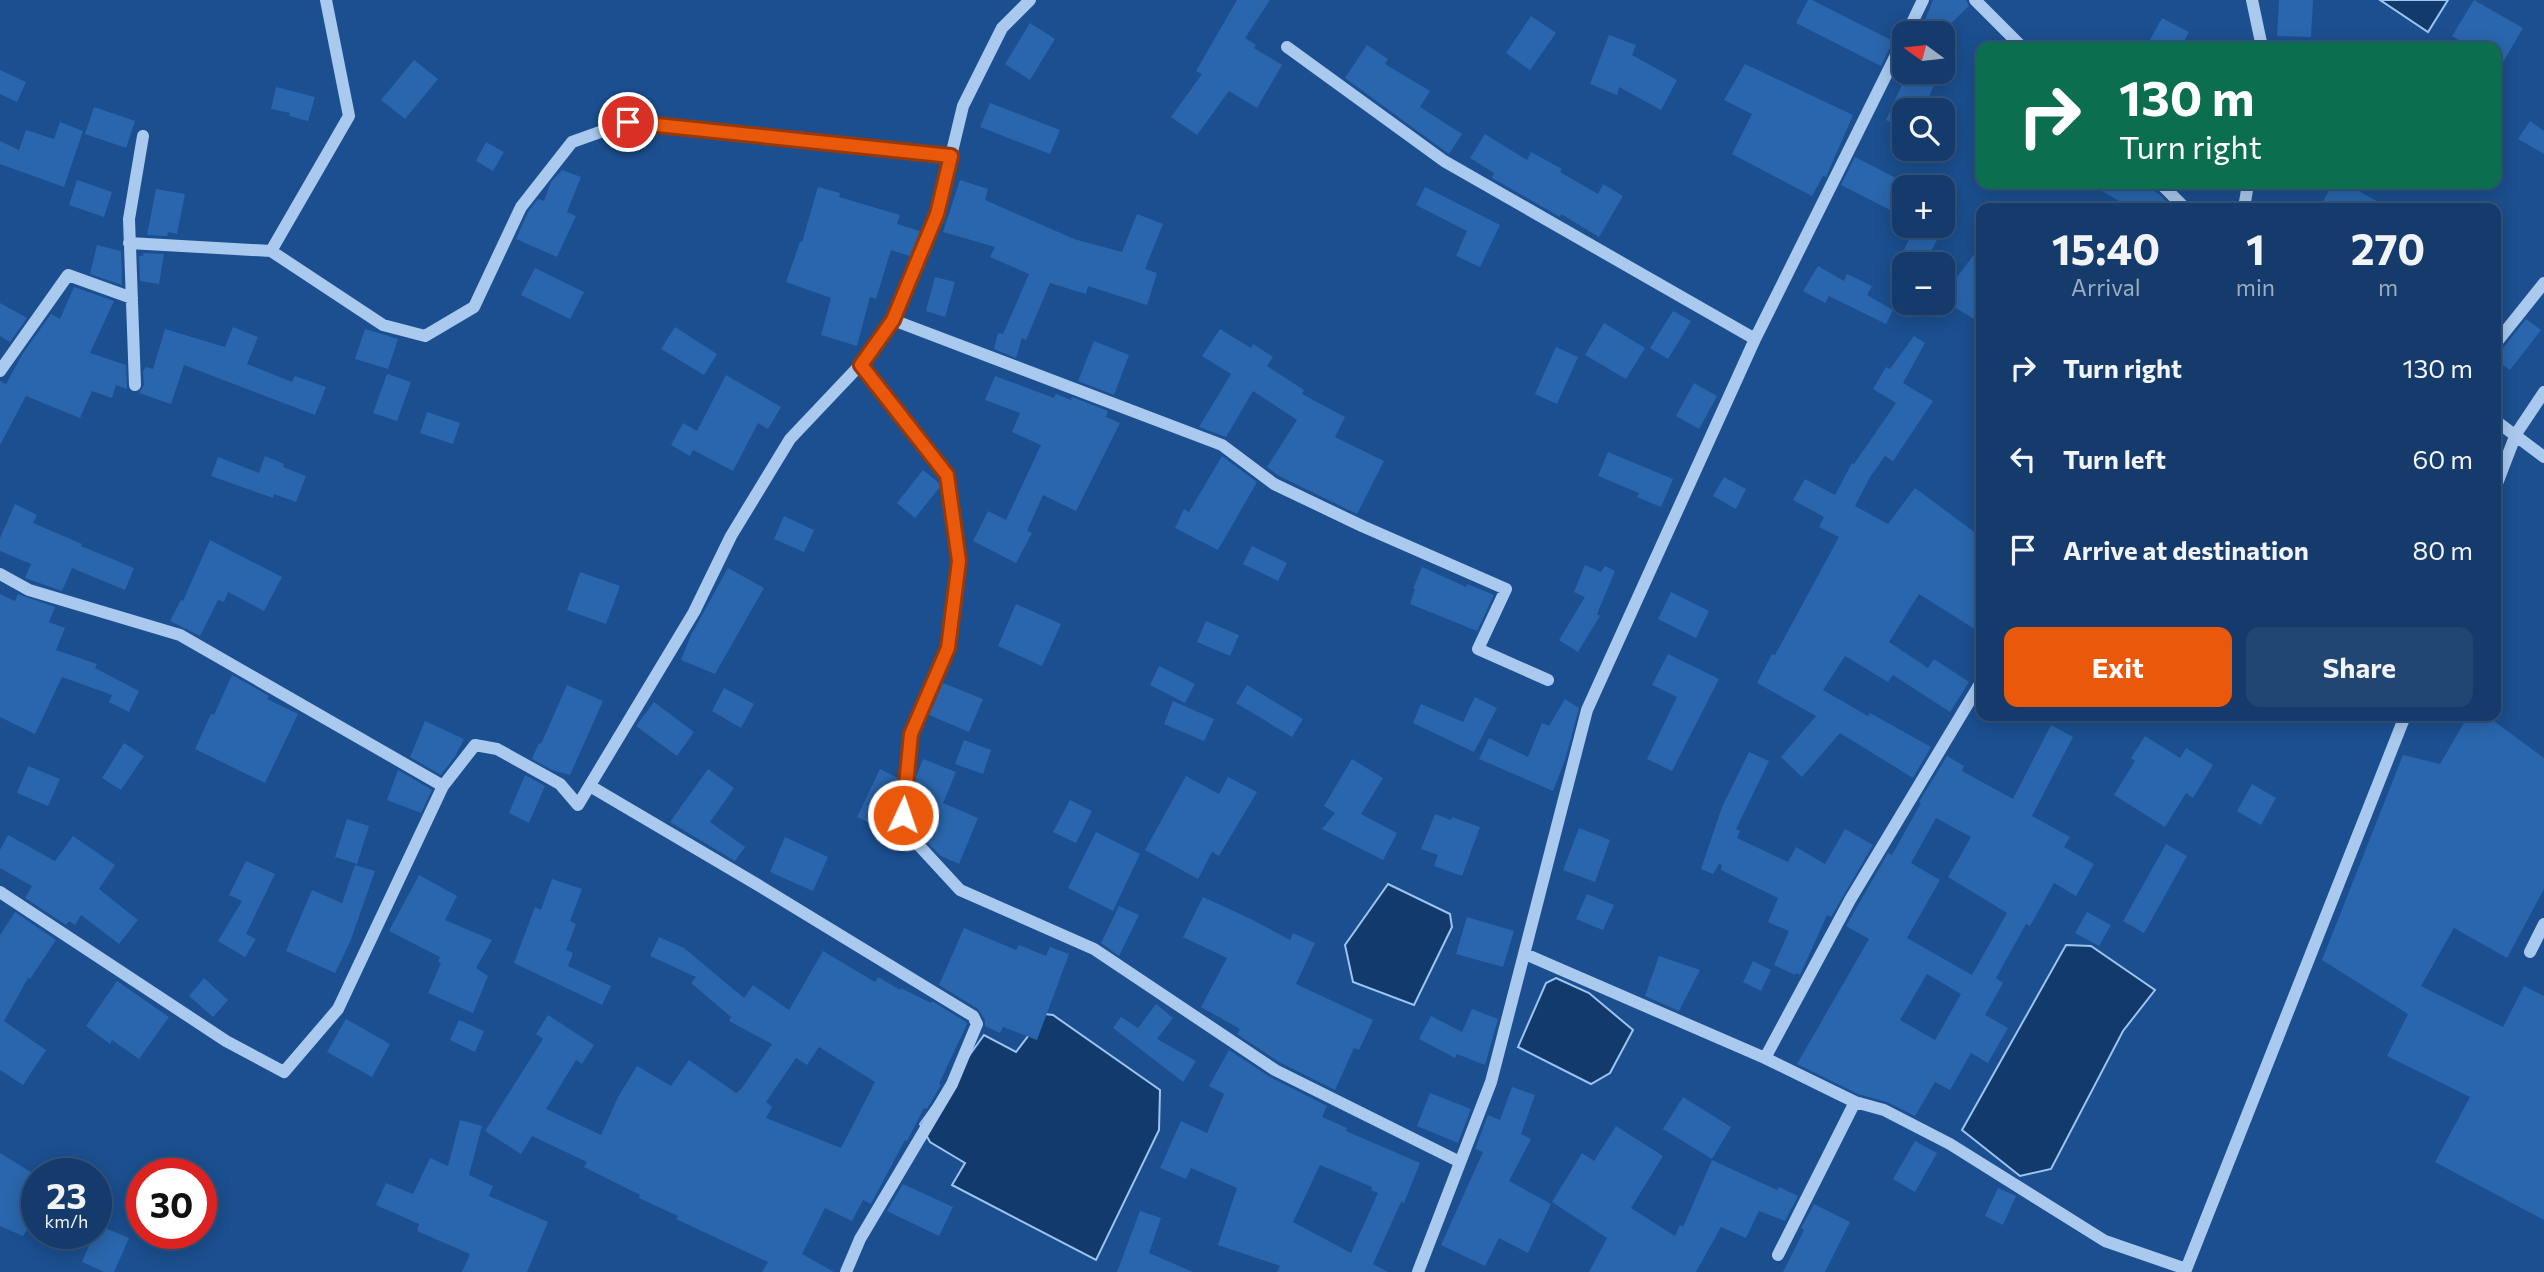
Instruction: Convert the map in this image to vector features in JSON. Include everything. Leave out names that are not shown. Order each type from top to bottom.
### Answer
[{"type":"street","points":[[271,251],[349,116],[326,0]]},
{"type":"street","points":[[0,892],[226,1041],[284,1072],[338,1009],[443,786],[475,745],[496,749],[560,784],[578,805],[694,612],[731,536],[790,439],[861,365],[893,320],[937,214],[962,106],[1002,28],[1030,0]]},
{"type":"street","points":[[1913,21],[1923,0]]},
{"type":"street","points":[[1975,0],[2017,42]]},
{"type":"street","points":[[2252,0],[2261,42]]},
{"type":"street","points":[[1287,47],[1444,161],[1755,339]]},
{"type":"street","points":[[1418,1272],[1491,1082],[1587,710],[1755,339],[1892,62]]},
{"type":"street","points":[[129,243],[271,251],[383,325],[425,336],[474,307],[521,207],[572,142],[628,122],[951,156]]},
{"type":"street","points":[[135,385],[129,219],[143,136]]},
{"type":"street","points":[[2166,189],[2180,203]]},
{"type":"street","points":[[0,372],[68,275],[132,298]]},
{"type":"street","points":[[2501,337],[2544,283]]},
{"type":"street","points":[[893,320],[1222,446],[1274,484],[1506,589],[1478,649],[1548,680]]},
{"type":"street","points":[[861,365],[947,475],[959,561],[948,648],[911,734],[903,815],[913,839],[960,890],[1094,948],[1275,1070],[1460,1162]]},
{"type":"street","points":[[2501,473],[2516,434],[2544,392]]},
{"type":"street","points":[[2501,424],[2544,457]]},
{"type":"street","points":[[0,573],[29,590],[180,635],[443,786]]},
{"type":"street","points":[[1766,1058],[1850,900],[1976,690]]},
{"type":"street","points":[[1525,954],[1766,1058],[1855,1102],[1884,1111],[1950,1143],[2105,1241],[2186,1270],[2403,721]]},
{"type":"street","points":[[590,786],[973,1016],[977,1024],[952,1084],[860,1239],[846,1272]]},
{"type":"street","points":[[2530,952],[2544,924]]},
{"type":"street","points":[[1778,1255],[1855,1102]]},
{"type":"water","points":[[2380,0],[2448,0],[2428,32]]},
{"type":"water","points":[[1388,884],[1450,914],[1452,927],[1414,1005],[1353,982],[1345,945]]},
{"type":"water","points":[[2066,945],[2091,946],[2155,990],[2123,1031],[2051,1169],[2020,1176],[1962,1130]]},
{"type":"water","points":[[1556,978],[1589,993],[1633,1030],[1610,1073],[1591,1084],[1518,1047],[1546,983]]},
{"type":"water","points":[[1045,1014],[1053,1015],[1160,1090],[1159,1130],[1096,1260],[952,1185],[965,1163],[930,1142],[920,1124],[984,1035],[1016,1052]]},
{"type":"building","points":[[1237,0],[1270,0],[1245,38],[1256,45],[1254,48],[1282,65],[1257,108],[1229,91],[1197,135],[1171,117],[1202,74],[1196,71]]},
{"type":"building","points":[[1808,0],[1812,0],[1892,40],[1892,43],[1881,66],[1796,23]]},
{"type":"building","points":[[1933,0],[1966,0],[1969,6],[1953,21],[1925,21]]},
{"type":"building","points":[[2279,0],[2313,0],[2311,37],[2277,36]]},
{"type":"building","points":[[2474,0],[2523,28],[2501,65],[2501,42],[2462,42],[2452,36]]},
{"type":"building","points":[[1531,16],[1556,33],[1530,70],[1506,53]]},
{"type":"building","points":[[2162,18],[2189,32],[2184,42],[2149,42]]},
{"type":"building","points":[[1030,23],[1055,39],[1030,80],[1005,64]]},
{"type":"building","points":[[1609,35],[1636,45],[1632,55],[1677,80],[1661,110],[1619,87],[1617,95],[1590,84]]},
{"type":"building","points":[[1367,45],[1388,59],[1385,64],[1430,91],[1420,107],[1462,134],[1449,154],[1345,78]]},
{"type":"building","points":[[414,60],[438,79],[405,119],[381,100]]},
{"type":"building","points":[[1745,64],[1853,115],[1826,177],[1823,176],[1812,196],[1732,154],[1752,114],[1724,100]]},
{"type":"building","points":[[0,70],[26,82],[17,102],[0,94]]},
{"type":"building","points":[[1902,84],[1934,84],[1929,98],[1896,98]]},
{"type":"building","points":[[276,87],[315,97],[308,121],[271,109]]},
{"type":"building","points":[[990,103],[1060,130],[1050,154],[980,127]]},
{"type":"building","points":[[94,107],[135,121],[126,148],[85,134]]},
{"type":"building","points":[[1892,107],[1892,123],[1886,120]]},
{"type":"building","points":[[2530,121],[2544,131],[2544,154],[2518,139]]},
{"type":"building","points":[[60,122],[83,131],[64,187],[0,164],[0,141],[19,150],[26,130],[54,139]]},
{"type":"building","points":[[1485,134],[1527,160],[1531,152],[1598,194],[1603,184],[1623,196],[1599,237],[1492,178],[1494,173],[1470,158]]},
{"type":"building","points":[[486,142],[504,152],[493,171],[476,161]]},
{"type":"building","points":[[1855,157],[1892,176],[1892,211],[1841,185]]},
{"type":"building","points":[[562,170],[581,177],[567,212],[576,216],[557,257],[516,239],[528,212],[538,199],[544,201],[551,182]]},
{"type":"building","points":[[77,180],[112,192],[104,217],[69,205]]},
{"type":"building","points":[[960,180],[988,189],[985,200],[1074,239],[1122,252],[1137,214],[1163,224],[1145,269],[1157,273],[1147,305],[1088,286],[1086,294],[1050,283],[1026,340],[1022,338],[1016,358],[994,349],[998,333],[1003,334],[1029,274],[990,257],[995,247],[943,232]]},
{"type":"building","points":[[818,187],[840,193],[839,197],[900,215],[897,224],[920,231],[910,256],[891,250],[876,299],[870,297],[857,346],[821,335],[831,298],[786,282],[802,242]]},
{"type":"building","points":[[1425,187],[1500,225],[1480,267],[1456,256],[1467,231],[1416,205]]},
{"type":"building","points":[[156,189],[185,194],[177,234],[168,232],[167,236],[147,235]]},
{"type":"building","points":[[2099,189],[2150,189],[2168,203],[2122,203]]},
{"type":"building","points":[[2330,189],[2355,189],[2380,203],[2322,203]]},
{"type":"building","points":[[1910,238],[1938,238],[1931,252],[1903,252]]},
{"type":"building","points":[[97,245],[121,251],[122,285],[90,274]]},
{"type":"building","points":[[1976,252],[1976,320],[1955,308],[1955,280]]},
{"type":"building","points":[[143,253],[164,254],[159,284],[140,281],[139,256],[143,256]]},
{"type":"building","points":[[1818,266],[1844,281],[1847,274],[1872,286],[1867,295],[1892,309],[1892,312],[1886,324],[1829,296],[1825,303],[1803,291]]},
{"type":"building","points":[[535,268],[584,292],[570,319],[521,295]]},
{"type":"building","points":[[935,277],[955,282],[945,317],[926,311]]},
{"type":"building","points":[[74,287],[114,301],[90,353],[126,365],[127,389],[116,385],[112,398],[92,391],[80,418],[26,396],[0,445],[0,381],[6,384],[23,353],[51,314],[60,319]]},
{"type":"building","points":[[0,303],[27,318],[10,342],[0,336]]},
{"type":"building","points":[[1673,311],[1691,321],[1668,359],[1650,348]]},
{"type":"building","points":[[2526,319],[2541,330],[2510,370],[2501,364],[2503,348]]},
{"type":"building","points":[[1604,323],[1645,348],[1626,379],[1585,355]]},
{"type":"building","points":[[233,327],[258,337],[247,364],[292,382],[295,376],[326,387],[315,415],[184,365],[171,404],[139,393],[144,385],[143,371],[146,367],[153,369],[165,329],[225,347]]},
{"type":"building","points":[[675,327],[717,354],[704,375],[661,349]]},
{"type":"building","points":[[365,329],[398,339],[388,369],[355,359]]},
{"type":"building","points":[[1220,329],[1251,348],[1253,344],[1273,357],[1267,366],[1304,390],[1302,394],[1345,417],[1335,437],[1384,461],[1357,514],[1279,476],[1267,467],[1297,420],[1253,391],[1226,437],[1199,427],[1231,374],[1202,356]]},
{"type":"building","points":[[1914,336],[1925,343],[1903,383],[1933,401],[1893,461],[1885,456],[1855,506],[1888,524],[1915,488],[1976,533],[1976,630],[1919,594],[1889,642],[1928,668],[1934,659],[1969,682],[1950,712],[1893,675],[1888,682],[1845,656],[1823,690],[1931,747],[1913,778],[1840,733],[1802,777],[1781,757],[1816,716],[1757,683],[1839,537],[1819,527],[1824,517],[1793,500],[1805,479],[1835,495],[1852,463],[1854,464],[1896,403],[1873,389],[1886,367],[1890,369]]},
{"type":"building","points":[[1094,341],[1129,355],[1114,395],[1078,381]]},
{"type":"building","points":[[1556,347],[1578,357],[1557,404],[1535,394]]},
{"type":"building","points":[[387,374],[411,382],[397,421],[373,413]]},
{"type":"building","points":[[726,375],[781,407],[768,429],[758,423],[733,471],[693,450],[690,456],[671,445],[683,423],[697,431]]},
{"type":"building","points":[[995,376],[1054,398],[1056,394],[1071,400],[1072,397],[1108,411],[1106,417],[1120,423],[1076,511],[1043,495],[1027,531],[1032,533],[1016,563],[973,541],[988,511],[1006,520],[1041,445],[1012,432],[1020,413],[985,400]]},
{"type":"building","points":[[1694,383],[1717,396],[1699,429],[1676,416]]},
{"type":"building","points":[[427,412],[460,423],[453,444],[420,433]]},
{"type":"building","points":[[1608,452],[1673,479],[1661,507],[1637,497],[1639,493],[1598,476]]},
{"type":"building","points":[[265,456],[306,476],[296,502],[274,494],[273,498],[211,476],[218,457],[259,473]]},
{"type":"building","points":[[1222,456],[1257,482],[1218,550],[1175,528],[1184,509],[1189,512]]},
{"type":"building","points":[[923,470],[939,483],[940,487],[915,518],[897,503]]},
{"type":"building","points":[[1724,477],[1746,489],[1736,509],[1713,496]]},
{"type":"building","points":[[15,504],[37,515],[33,523],[134,568],[125,590],[72,568],[62,591],[25,578],[31,564],[0,551],[0,538]]},
{"type":"building","points":[[784,516],[814,530],[804,552],[774,539]]},
{"type":"building","points":[[210,540],[282,577],[264,611],[228,592],[224,602],[218,600],[200,636],[170,621],[181,600],[183,601]]},
{"type":"building","points":[[1252,546],[1287,563],[1278,581],[1243,564]]},
{"type":"building","points":[[1585,565],[1601,572],[1605,566],[1615,571],[1597,614],[1600,616],[1578,652],[1559,640],[1585,597],[1574,592]]},
{"type":"building","points":[[1422,567],[1466,587],[1467,584],[1494,595],[1477,631],[1410,604]]},
{"type":"building","points":[[728,568],[764,588],[715,674],[681,660],[691,635]]},
{"type":"building","points":[[580,572],[620,586],[606,624],[567,610]]},
{"type":"building","points":[[1671,592],[1709,611],[1696,638],[1658,619]]},
{"type":"building","points":[[0,594],[15,601],[18,594],[55,607],[49,622],[65,628],[56,650],[97,664],[95,668],[139,691],[129,712],[109,702],[112,695],[62,677],[35,734],[0,717]]},
{"type":"building","points":[[1016,604],[1061,624],[1042,666],[998,646]]},
{"type":"building","points":[[1206,621],[1239,635],[1230,656],[1197,642]]},
{"type":"building","points":[[1668,654],[1719,679],[1672,771],[1647,759],[1677,697],[1652,685]]},
{"type":"building","points":[[1159,666],[1195,684],[1185,703],[1150,685]]},
{"type":"building","points":[[232,675],[269,696],[267,699],[298,714],[265,783],[195,749]]},
{"type":"building","points":[[943,683],[983,699],[969,732],[929,715]]},
{"type":"building","points":[[567,685],[603,701],[570,775],[552,770],[532,759]]},
{"type":"building","points":[[1247,685],[1303,719],[1292,737],[1236,703]]},
{"type":"building","points":[[724,688],[754,704],[741,728],[712,711]]},
{"type":"building","points":[[1475,697],[1497,708],[1474,752],[1413,723],[1421,704],[1463,722]]},
{"type":"building","points":[[1565,699],[1579,708],[1565,760],[1553,791],[1479,759],[1489,738],[1528,757],[1542,723],[1549,726]]},
{"type":"building","points":[[1173,701],[1214,719],[1204,741],[1164,724]]},
{"type":"building","points":[[654,702],[694,732],[677,756],[636,726]]},
{"type":"building","points":[[425,721],[464,739],[441,775],[410,757]]},
{"type":"building","points":[[2465,721],[2494,721],[2544,758],[2544,889],[2507,958],[2454,928],[2421,986],[2503,1027],[2524,986],[2544,996],[2544,1220],[2435,1162],[2470,1097],[2387,1056],[2408,1014],[2322,960],[2403,755],[2440,764]]},
{"type":"building","points":[[2051,725],[2073,737],[2032,816],[2070,837],[2064,847],[2094,864],[2076,896],[2054,883],[2030,926],[2026,924],[1996,978],[2003,983],[1985,1015],[2008,1028],[1988,1063],[1971,1053],[1950,1090],[1935,1082],[1915,1116],[1887,1102],[1858,1094],[1797,1064],[1869,939],[1846,926],[1888,853],[1892,855],[1921,803],[1919,802],[1947,756],[1964,766],[1962,771],[2013,799]],"holes":[[[1936,818],[1971,837],[1948,877],[2007,913],[1972,975],[1907,938],[1940,880],[1911,863]],[[1927,974],[1961,994],[1935,1040],[1900,1020]]]},
{"type":"building","points":[[2145,736],[2180,758],[2186,748],[2213,765],[2193,798],[2186,793],[2165,827],[2114,795],[2135,761],[2131,758]]},
{"type":"building","points":[[964,740],[991,750],[983,774],[955,764]]},
{"type":"building","points":[[124,743],[144,756],[121,790],[102,778]]},
{"type":"building","points":[[1749,752],[1769,761],[1736,829],[1740,831],[1737,838],[1788,862],[1796,847],[1825,864],[1845,829],[1873,845],[1831,917],[1827,915],[1800,975],[1774,965],[1789,931],[1768,922],[1778,898],[1721,870],[1722,865],[1719,864],[1713,874],[1701,869],[1722,807]]},
{"type":"building","points":[[923,759],[956,772],[943,803],[978,818],[959,864],[941,856],[928,843],[934,828],[915,820],[912,814],[916,777]]},
{"type":"building","points":[[1352,759],[1383,778],[1361,814],[1397,833],[1383,860],[1322,829],[1335,813],[1324,806]]},
{"type":"building","points":[[28,766],[60,779],[48,806],[17,793]]},
{"type":"building","points":[[708,769],[734,788],[710,822],[745,847],[735,861],[670,822]]},
{"type":"building","points":[[880,769],[898,778],[895,812],[887,808],[878,827],[857,817]]},
{"type":"building","points":[[398,770],[432,790],[421,813],[387,800]]},
{"type":"building","points":[[525,775],[545,786],[529,823],[509,813]]},
{"type":"building","points":[[1186,776],[1219,794],[1228,777],[1257,792],[1219,856],[1212,852],[1198,879],[1145,850]]},
{"type":"building","points":[[2252,784],[2276,798],[2261,825],[2237,811]]},
{"type":"building","points":[[1070,800],[1092,811],[1076,843],[1053,832]]},
{"type":"building","points":[[1435,814],[1480,827],[1462,876],[1434,866],[1438,855],[1421,849]]},
{"type":"building","points":[[347,819],[369,826],[357,864],[335,857]]},
{"type":"building","points":[[1579,828],[1610,840],[1595,882],[1563,870]]},
{"type":"building","points":[[1096,832],[1140,854],[1113,911],[1068,888]]},
{"type":"building","points":[[8,835],[55,861],[73,836],[115,865],[99,889],[138,920],[119,944],[81,915],[75,925],[69,921],[66,925],[25,898],[32,886],[0,868],[0,850]]},
{"type":"building","points":[[785,837],[828,857],[813,891],[770,872]]},
{"type":"building","points":[[2166,844],[2187,856],[2144,933],[2123,921]]},
{"type":"building","points":[[246,861],[275,874],[246,934],[256,939],[245,957],[218,941],[242,901],[229,895]]},
{"type":"building","points":[[355,865],[375,871],[350,942],[335,973],[286,951],[312,890],[342,903]]},
{"type":"building","points":[[419,875],[457,896],[445,920],[492,940],[476,968],[488,976],[473,1013],[428,993],[441,963],[438,962],[440,957],[389,931]]},
{"type":"building","points":[[552,879],[582,889],[570,921],[576,924],[566,950],[573,953],[568,966],[611,986],[602,1005],[514,963],[535,907],[541,910]]},
{"type":"building","points":[[1587,894],[1614,905],[1603,930],[1576,919]]},
{"type":"building","points":[[1203,897],[1290,940],[1293,933],[1315,943],[1296,984],[1373,1020],[1359,1050],[1354,1048],[1335,1090],[1279,1062],[1237,1034],[1240,1029],[1201,1007],[1227,958],[1183,937]]},
{"type":"building","points":[[1119,906],[1139,915],[1119,956],[1101,943]]},
{"type":"building","points":[[15,912],[56,940],[30,979],[28,978],[4,1021],[46,1050],[23,1085],[0,1070],[0,935]]},
{"type":"building","points":[[2087,912],[2111,925],[2099,946],[2075,933]]},
{"type":"building","points":[[1467,917],[1514,931],[1503,967],[1456,954]]},
{"type":"building","points":[[964,928],[1016,950],[1019,945],[1046,956],[1050,947],[1069,954],[1037,1040],[1003,1027],[1000,1033],[985,1026],[985,1020],[978,1009],[939,985]]},
{"type":"building","points":[[659,937],[684,948],[744,998],[753,985],[789,1010],[823,951],[875,982],[878,977],[900,990],[901,988],[931,1003],[932,1001],[966,1022],[939,1084],[941,1085],[927,1109],[924,1108],[907,1141],[905,1140],[871,1204],[863,1200],[852,1221],[825,1208],[802,1254],[834,1272],[762,1272],[768,1262],[676,1219],[678,1216],[584,1167],[587,1162],[532,1136],[521,1154],[485,1131],[543,1039],[536,1034],[548,1015],[594,1045],[582,1064],[576,1060],[546,1109],[601,1135],[618,1097],[637,1066],[671,1086],[689,1060],[736,1093],[742,1088],[772,1044],[729,1021],[731,1017],[691,983],[696,977],[650,956]],"holes":[[[819,1047],[875,1082],[841,1148],[766,1118],[772,1107],[766,1102],[796,1058],[807,1065]]]},
{"type":"building","points":[[1659,956],[1700,970],[1679,1011],[1645,996]]},
{"type":"building","points":[[1753,961],[1771,970],[1761,991],[1743,982]]},
{"type":"building","points":[[204,978],[228,1000],[213,1017],[189,996]]},
{"type":"building","points":[[117,981],[169,1017],[139,1059],[112,1040],[110,1044],[86,1026]]},
{"type":"building","points":[[1156,1004],[1173,1018],[1157,1039],[1196,1061],[1183,1082],[1113,1028],[1121,1017],[1138,1028]]},
{"type":"building","points":[[1472,1009],[1498,1019],[1485,1065],[1457,1054],[1455,1058],[1419,1039],[1431,1016],[1462,1032]]},
{"type":"building","points":[[346,1019],[390,1044],[372,1077],[327,1052]]},
{"type":"building","points":[[459,1020],[484,1031],[475,1052],[450,1040]]},
{"type":"building","points":[[1229,1050],[1270,1077],[1327,1106],[1322,1117],[1347,1128],[1346,1131],[1420,1163],[1404,1203],[1401,1202],[1373,1264],[1388,1272],[1277,1272],[1280,1266],[1218,1245],[1237,1188],[1191,1168],[1186,1179],[1160,1168],[1181,1121],[1207,1133],[1224,1094],[1209,1086]],"holes":[[[1320,1165],[1372,1187],[1371,1190],[1378,1193],[1351,1253],[1293,1222]]]},
{"type":"building","points":[[1512,1087],[1535,1095],[1521,1134],[1531,1139],[1509,1181],[1551,1204],[1528,1253],[1499,1238],[1485,1266],[1441,1245],[1483,1152],[1475,1149],[1488,1115],[1500,1120]]},
{"type":"building","points":[[1430,1093],[1471,1109],[1458,1143],[1417,1126]]},
{"type":"building","points":[[1683,1097],[1731,1127],[1712,1159],[1663,1129]]},
{"type":"building","points":[[460,1120],[482,1126],[469,1175],[493,1186],[489,1196],[548,1222],[527,1272],[462,1272],[470,1254],[417,1231],[419,1224],[376,1205],[386,1183],[413,1194],[430,1158],[448,1166]]},
{"type":"building","points":[[1616,1126],[1663,1156],[1631,1208],[1675,1236],[1680,1225],[1683,1227],[1712,1160],[1777,1190],[1779,1187],[1798,1196],[1785,1221],[1759,1211],[1746,1238],[1721,1227],[1696,1272],[1589,1272],[1607,1238],[1552,1202],[1582,1153],[1594,1161]]},
{"type":"building","points":[[1915,1141],[1937,1153],[1915,1192],[1893,1179]]},
{"type":"building","points":[[0,1153],[21,1166],[21,1235],[0,1226]]},
{"type":"building","points":[[903,1184],[953,1207],[939,1236],[887,1211]]},
{"type":"building","points":[[1998,1188],[2016,1196],[2003,1225],[1985,1216]]},
{"type":"building","points":[[1814,1204],[1850,1222],[1825,1272],[1783,1272],[1804,1230],[1801,1228]]},
{"type":"building","points":[[1140,1211],[1161,1218],[1149,1253],[1193,1272],[1117,1272]]},
{"type":"building","points":[[112,1231],[126,1237],[126,1245],[114,1272],[104,1272],[82,1262],[88,1249],[112,1249]]},
{"type":"route","points":[[628,122],[951,156],[937,214],[893,320],[861,365],[947,475],[959,561],[948,648],[911,734],[903,815]]}]
